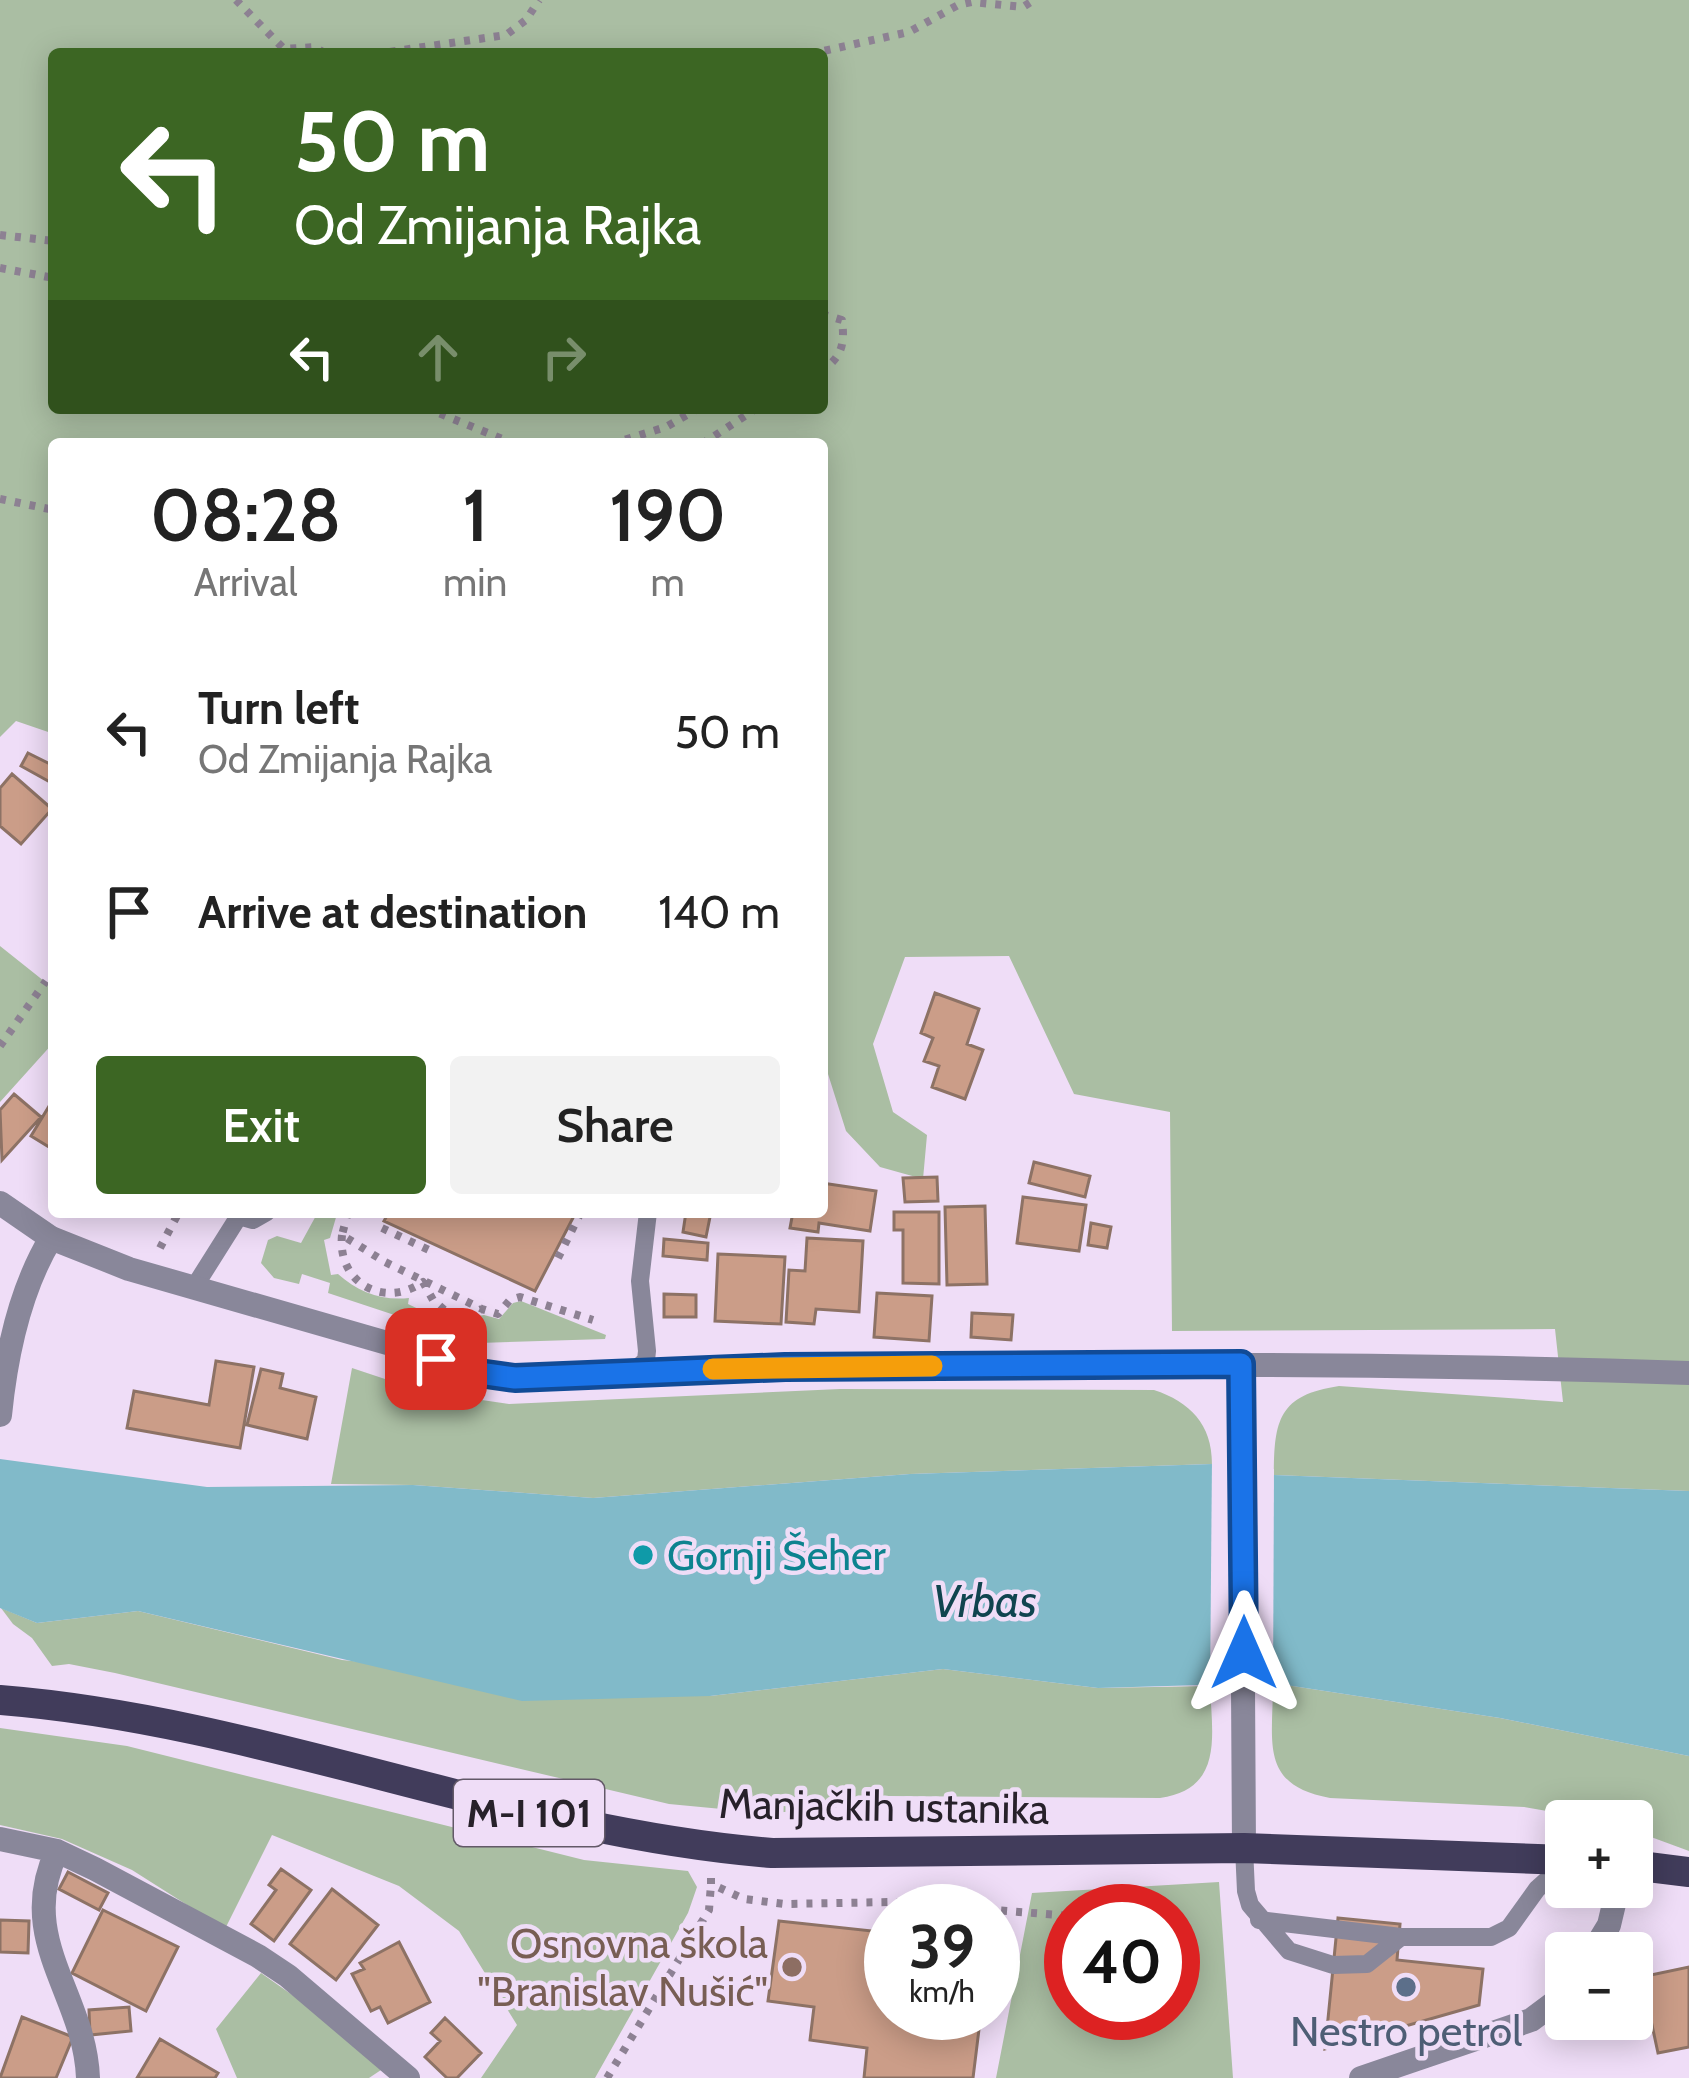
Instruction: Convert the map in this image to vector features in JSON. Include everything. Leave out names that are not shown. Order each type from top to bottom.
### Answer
[{"type":"main road","name":"Manjačkih ustanika","points":[[0,1700],[145,1718],[421,1782],[535,1815],[711,1848],[794,1853],[1244,1848],[1545,1860]]},
{"type":"main road","points":[[1653,1867],[1689,1872]]},
{"type":"street","points":[[0,1203],[51,1238],[193,1289],[401,1347],[472,1372],[515,1378],[785,1367],[1241,1364],[1689,1373]]},
{"type":"street","points":[[1,1406],[26,1291],[51,1238]]},
{"type":"street","points":[[1241,1364],[1244,1848]]},
{"type":"street","points":[[0,1839],[57,1852],[258,1956],[408,2078]]},
{"type":"street","points":[[57,1852],[45,1882],[41,1914],[45,1938],[81,2033],[88,2078]]},
{"type":"street","points":[[1361,2078],[1545,2012]]},
{"type":"lane","points":[[193,1289],[238,1218]]},
{"type":"lane","points":[[632,1372],[646,1360],[647,1351],[640,1281],[647,1218]]},
{"type":"lane","points":[[1244,1848],[1246,1891],[1259,1920],[1289,1951],[1333,1965],[1371,1963],[1401,1937]]},
{"type":"lane","points":[[1259,1920],[1401,1937],[1492,1936],[1509,1928],[1545,1881]]},
{"type":"path","points":[[236,0],[283,48]]},
{"type":"path","points":[[416,48],[506,35],[526,20],[539,0]]},
{"type":"path","points":[[828,50],[909,32],[972,2],[1023,7],[1034,0]]},
{"type":"path","points":[[0,235],[48,240]]},
{"type":"path","points":[[0,268],[48,277]]},
{"type":"path","points":[[828,316],[842,320],[844,344],[828,367]]},
{"type":"path","points":[[441,414],[500,438]]},
{"type":"path","points":[[630,438],[689,414]]},
{"type":"path","points":[[711,438],[748,414]]},
{"type":"path","points":[[0,499],[48,509]]},
{"type":"path","points":[[0,1046],[46,981]]},
{"type":"path","points":[[165,1256],[160,1249],[176,1218]]},
{"type":"path","points":[[346,1218],[342,1235],[345,1266],[359,1282],[392,1295],[404,1294],[423,1282]]},
{"type":"path","points":[[558,1258],[578,1218]]},
{"type":"path","points":[[382,1228],[431,1252]]},
{"type":"path","points":[[342,1235],[423,1282],[498,1315],[510,1300],[520,1297],[593,1320]]},
{"type":"path","points":[[423,1282],[450,1316],[482,1309]]},
{"type":"path","points":[[607,2078],[709,1910],[711,1848]]},
{"type":"path","points":[[712,1884],[744,1899],[785,1904],[892,1902],[1044,1914]]},
{"type":"green space","points":[[0,0],[1689,0],[1689,1491],[1274,1475],[1276,1439],[1284,1413],[1319,1390],[1339,1386],[1563,1402],[1555,1329],[1172,1331],[1170,1112],[1074,1094],[1009,956],[905,957],[873,1044],[893,1112],[927,1135],[923,1179],[880,1167],[846,1131],[828,1074],[828,438],[48,438],[48,732],[16,721],[0,737]]},
{"type":"green space","points":[[0,946],[48,984],[48,1049],[0,1102]]},
{"type":"green space","points":[[315,1218],[336,1218],[330,1238],[324,1240],[331,1275],[338,1274],[362,1290],[409,1298],[408,1304],[439,1319],[484,1315],[499,1319],[521,1301],[606,1335],[605,1339],[479,1343],[328,1293],[330,1283],[302,1274],[299,1284],[274,1278],[261,1263],[268,1240],[277,1236],[301,1243]]},
{"type":"green space","points":[[352,1368],[421,1391],[509,1404],[840,1389],[1154,1390],[1196,1416],[1208,1437],[1212,1464],[910,1474],[593,1498],[331,1484]]},
{"type":"green space","points":[[1,1608],[37,1623],[138,1611],[342,1660],[710,1696],[943,1669],[1098,1688],[1210,1686],[1212,1741],[1210,1757],[1195,1784],[1160,1798],[889,1796],[823,1810],[765,1813],[669,1804],[115,1673],[69,1664],[52,1666]]},
{"type":"green space","points":[[1273,1683],[1500,1718],[1689,1756],[1689,1851],[1653,1838],[1653,1800],[1545,1800],[1545,1811],[1330,1798],[1291,1783],[1281,1771],[1272,1742]]},
{"type":"green space","points":[[0,1728],[127,1746],[584,1860],[688,1871],[697,1887],[688,1913],[595,2078],[481,2078],[517,2025],[459,1931],[399,1886],[272,1835],[225,1929],[132,1870],[62,1839],[0,1825]]},
{"type":"green space","points":[[1219,1882],[1233,2078],[996,2078],[1003,2040],[1020,2040],[1020,1955],[1032,1893],[1044,1892],[1044,2040],[1200,2040],[1200,1884],[1185,1884]]},
{"type":"green space","points":[[261,1973],[308,2006],[381,2070],[369,2078],[237,2078],[216,2029]]},
{"type":"water","name":"Vrbas","points":[[0,1459],[207,1487],[413,1485],[593,1498],[910,1474],[1212,1464],[1274,1475],[1689,1491],[1689,1756],[1500,1718],[1273,1683],[1098,1688],[943,1669],[710,1696],[522,1701],[138,1611],[37,1623],[0,1608]]},
{"type":"pier","points":[[1212,1458],[1274,1469],[1273,1689],[1210,1692]]},
{"type":"building","points":[[28,753],[48,763],[48,781],[21,766]]},
{"type":"building","points":[[12,774],[48,806],[48,814],[21,844],[0,826],[0,788]]},
{"type":"building","points":[[935,993],[979,1009],[967,1044],[983,1050],[965,1099],[932,1087],[939,1066],[924,1061],[933,1038],[921,1033]]},
{"type":"building","points":[[14,1094],[41,1117],[2,1160],[0,1110]]},
{"type":"building","points":[[48,1108],[48,1146],[31,1136]]},
{"type":"building","points":[[1034,1162],[1090,1176],[1085,1197],[1029,1183]]},
{"type":"building","points":[[937,1177],[938,1201],[905,1202],[903,1178]]},
{"type":"building","points":[[828,1184],[876,1191],[870,1231],[819,1223],[818,1232],[790,1228],[792,1218],[828,1218]]},
{"type":"building","points":[[1023,1197],[1086,1205],[1079,1251],[1017,1243]]},
{"type":"building","points":[[985,1206],[987,1284],[947,1285],[945,1207]]},
{"type":"building","points":[[894,1212],[939,1212],[939,1284],[903,1283],[903,1230],[894,1230]]},
{"type":"building","points":[[386,1218],[573,1218],[535,1291]]},
{"type":"building","points":[[685,1218],[710,1218],[706,1237],[683,1232]]},
{"type":"building","points":[[1091,1223],[1111,1227],[1107,1248],[1088,1245]]},
{"type":"building","points":[[807,1238],[863,1241],[859,1312],[816,1309],[814,1324],[786,1322],[789,1270],[805,1271]]},
{"type":"building","points":[[664,1239],[708,1243],[707,1260],[663,1256]]},
{"type":"building","points":[[718,1254],[785,1257],[781,1324],[715,1321]]},
{"type":"building","points":[[877,1293],[932,1296],[929,1341],[874,1337]]},
{"type":"building","points":[[664,1294],[696,1295],[696,1317],[664,1317]]},
{"type":"building","points":[[972,1313],[1013,1315],[1011,1340],[971,1337]]},
{"type":"building","points":[[216,1361],[254,1367],[240,1448],[127,1428],[134,1391],[209,1405]]},
{"type":"building","points":[[261,1369],[283,1374],[280,1388],[316,1397],[307,1439],[247,1425]]},
{"type":"building","points":[[281,1869],[311,1890],[274,1941],[251,1924],[276,1890],[269,1885]]},
{"type":"building","points":[[68,1872],[108,1893],[99,1910],[59,1889]]},
{"type":"building","points":[[332,1889],[378,1925],[336,1980],[290,1944]]},
{"type":"building","points":[[103,1910],[178,1947],[146,2011],[72,1973]]},
{"type":"building","name":"Nestro petrol","points":[[1338,1918],[1400,1924],[1397,1960],[1483,1969],[1479,2005],[1325,2049]]},
{"type":"building","points":[[0,1920],[29,1921],[28,1953],[0,1952]]},
{"type":"building","points":[[779,1921],[864,1930],[864,2040],[978,2040],[973,2078],[864,2078],[867,2048],[810,2040],[814,2007],[768,2001]]},
{"type":"building","points":[[399,1942],[430,2002],[388,2023],[380,2007],[371,2011],[352,1974],[364,1969],[360,1963]]},
{"type":"building","points":[[1689,1967],[1689,2047],[1658,2053],[1653,1975]]},
{"type":"building","points":[[129,2007],[131,2031],[90,2035],[89,2010]]},
{"type":"building","points":[[22,2017],[73,2037],[56,2078],[0,2078]]},
{"type":"building","points":[[445,2018],[481,2053],[457,2078],[447,2078],[425,2057],[440,2041],[431,2033]]},
{"type":"building","points":[[160,2039],[218,2073],[215,2078],[137,2078]]},
{"type":"slow traffic","points":[[713,1369],[932,1366]]},
{"type":"place","name":"Gornji Šeher","points":[[643,1555]]},
{"type":"place","name":"Osnovna škola \"Branislav Nušić\"","points":[[792,1967]]},
{"type":"place","name":"Nestro petrol","points":[[1406,1987]]},
{"type":"route","points":[[436,1359],[472,1372],[515,1378],[785,1367],[1241,1364],[1244,1653]]}]
